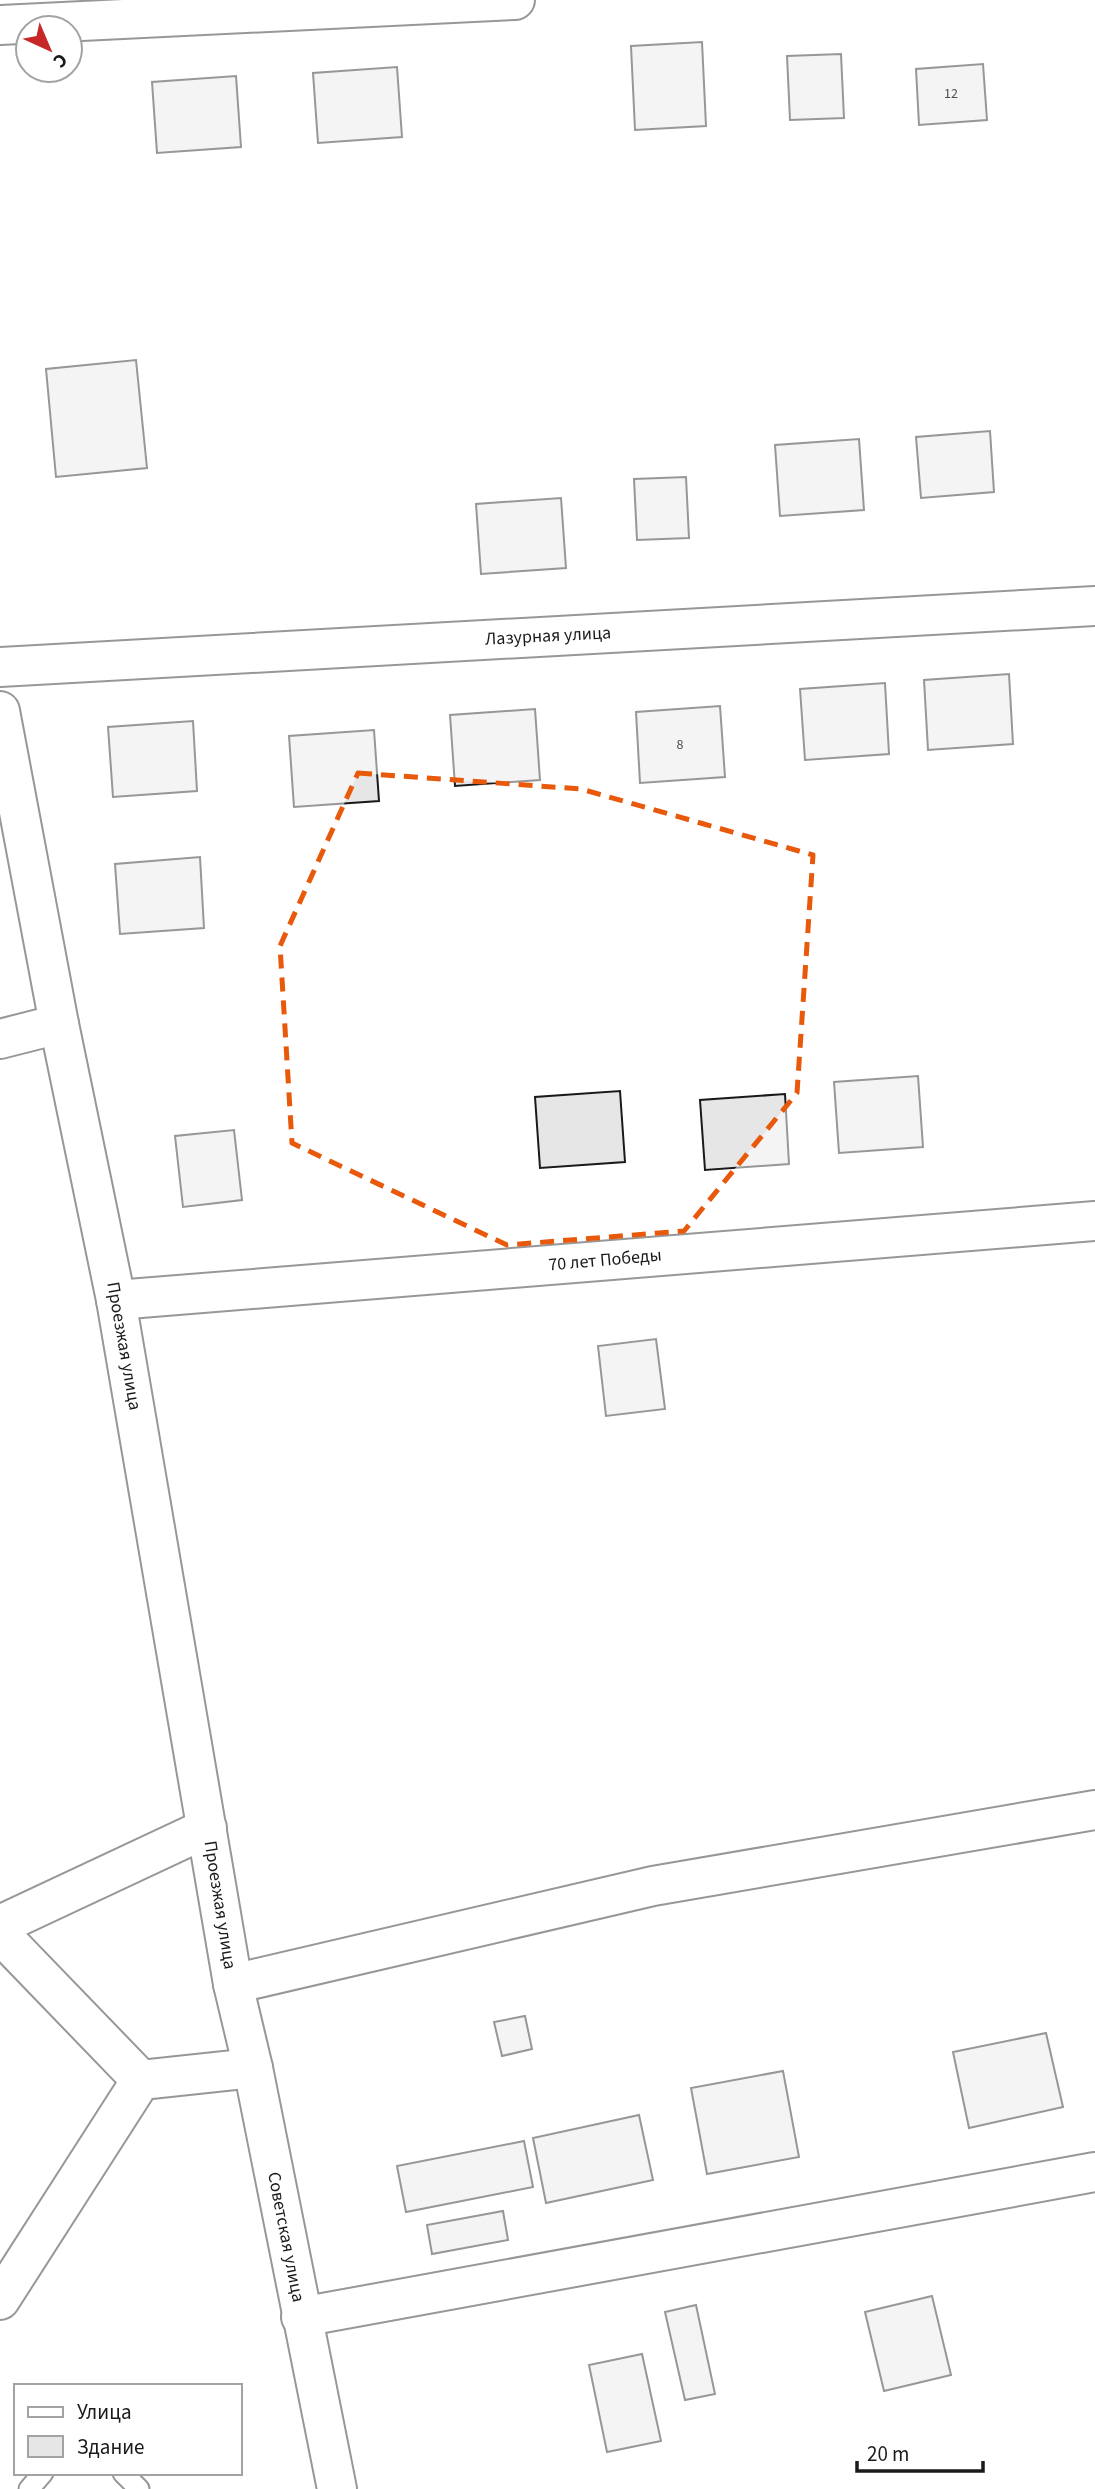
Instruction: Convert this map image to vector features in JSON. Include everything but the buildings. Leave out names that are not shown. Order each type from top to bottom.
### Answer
[{"type":"street","points":[[0,25],[515,0]]},
{"type":"street","name":"Лазурная улица","points":[[0,667],[1095,606]]},
{"type":"street","name":"Проезжая улица","points":[[0,711],[116,1300],[233,1984]]},
{"type":"street","points":[[0,1039],[60,1024]]},
{"type":"street","name":"70 лет Победы","points":[[116,1300],[1095,1221]]},
{"type":"street","points":[[233,1984],[653,1886],[1095,1810]]},
{"type":"street","points":[[0,1925],[207,1828]]},
{"type":"street","points":[[0,1934],[141,2080]]},
{"type":"street","name":"Советская улица","points":[[233,1984],[253,2068],[337,2489]]},
{"type":"street","points":[[141,2080],[253,2068]]},
{"type":"street","points":[[0,2300],[141,2080]]},
{"type":"street","points":[[301,2317],[1095,2172]]},
{"type":"lane","points":[[29,2489],[41,2475]]},
{"type":"lane","points":[[125,2475],[139,2489]]},
{"type":"highlighted area","points":[[358,773],[581,789],[813,855],[797,1093],[684,1231],[507,1245],[292,1143],[280,946]]}]
